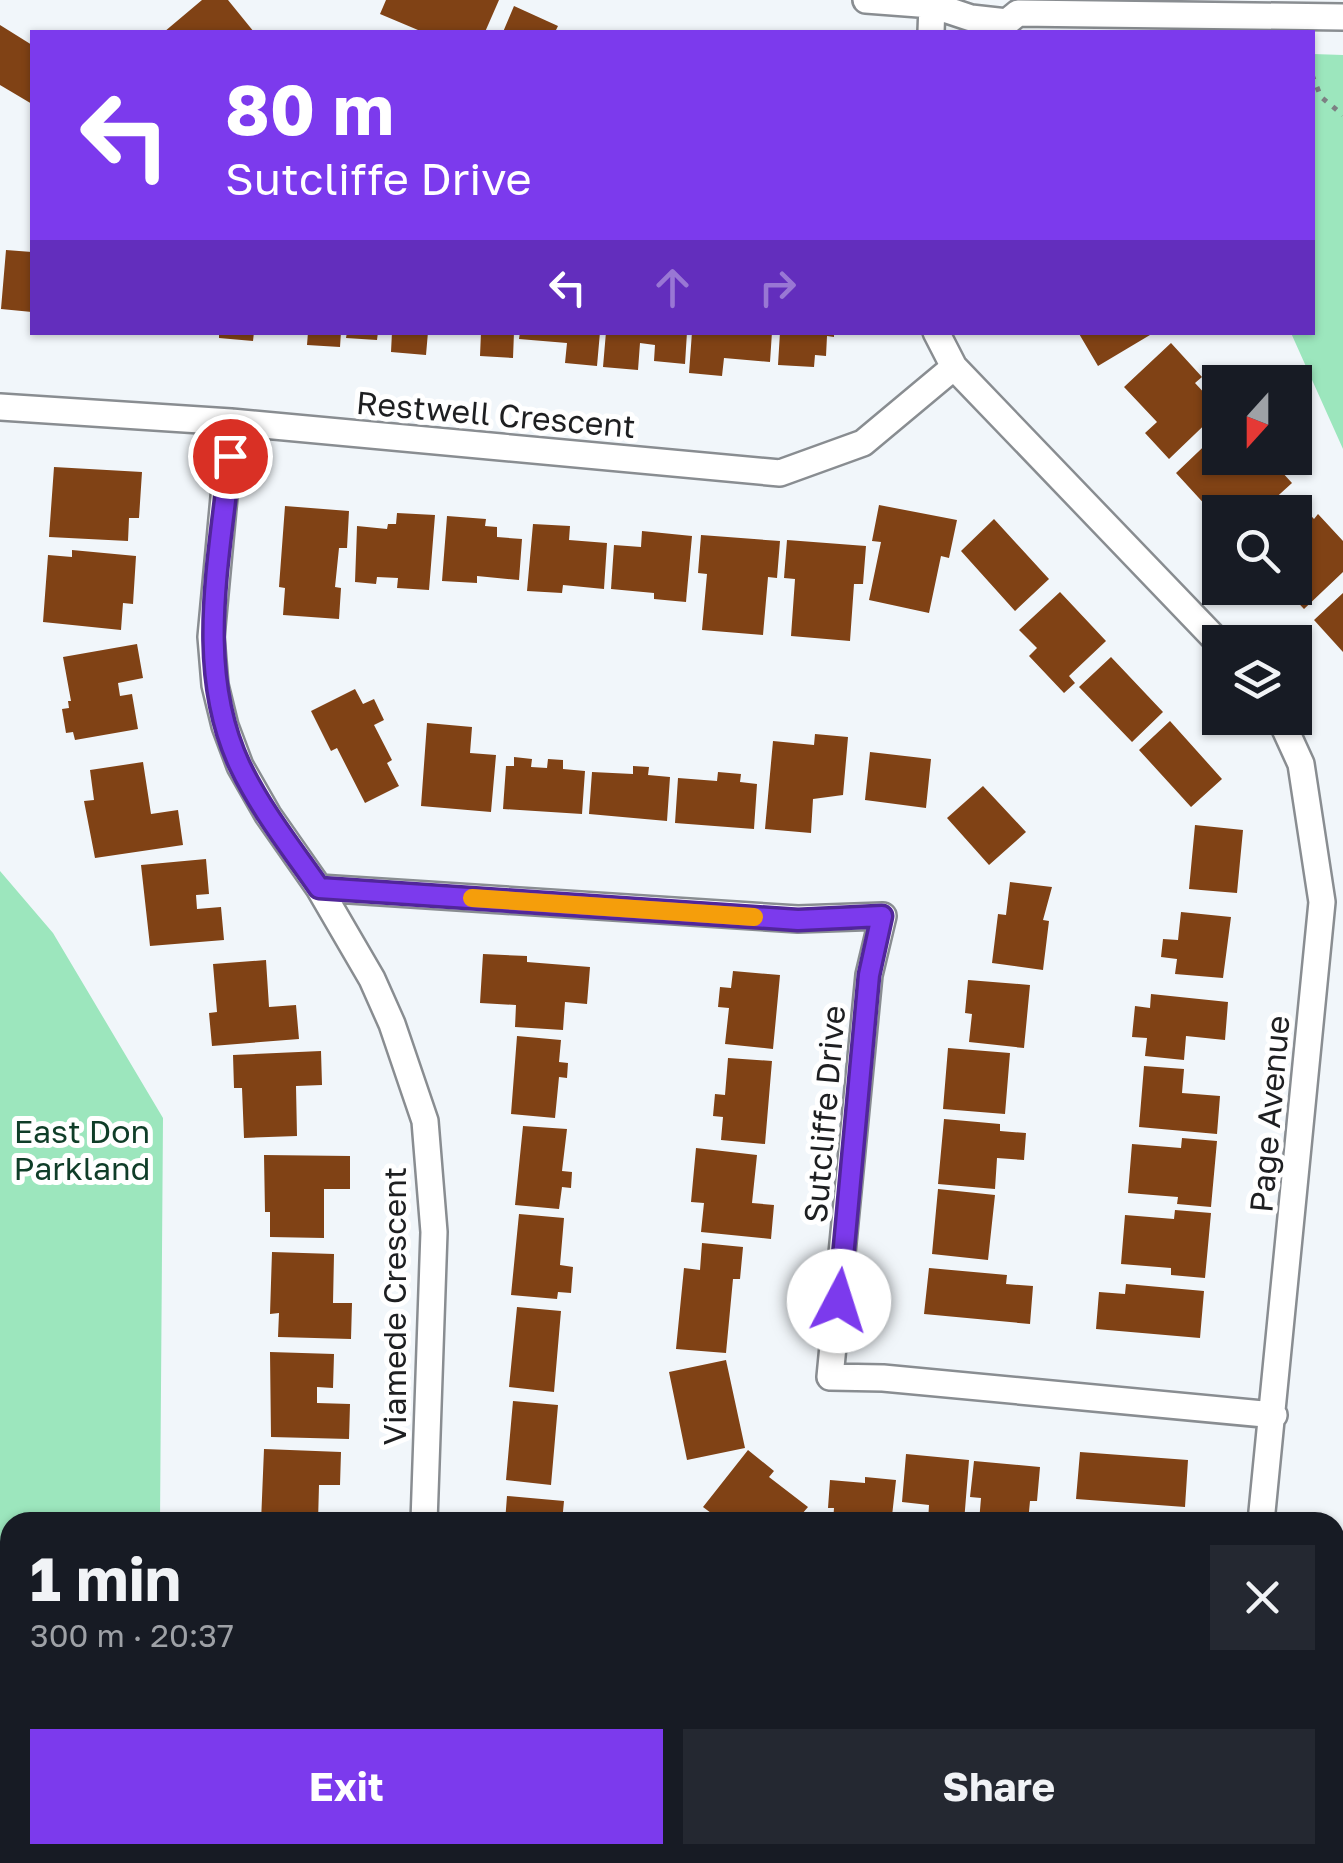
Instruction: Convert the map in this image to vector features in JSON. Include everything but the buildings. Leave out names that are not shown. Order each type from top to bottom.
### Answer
[{"type":"street","points":[[866,0],[932,5],[971,18],[1007,22],[1010,6],[1343,17]]},
{"type":"street","points":[[932,5],[958,0]]},
{"type":"street","points":[[931,30],[932,5]]},
{"type":"street","points":[[938,335],[954,366],[1202,625]]},
{"type":"street","name":"Restwell Crescent","points":[[0,407],[232,422],[780,474],[863,443],[954,366]]},
{"type":"street","name":"Viamede Crescent","points":[[232,422],[212,637],[215,685],[225,726],[240,766],[372,979],[392,1024],[425,1121],[434,1232],[424,1512]]},
{"type":"street","name":"Page Avenue","points":[[1263,1512],[1332,904],[1301,764],[1288,735]]},
{"type":"street","name":"Sutcliffe Drive","points":[[319,888],[798,920],[882,916],[869,975],[830,1378],[883,1378],[1274,1415]]},
{"type":"path","points":[[1315,81],[1322,97],[1343,115]]},
{"type":"green space","points":[[1315,54],[1343,55],[1343,449],[1312,380],[1312,365],[1305,365],[1292,335],[1315,335]]},
{"type":"green space","name":"East Don Parkland","points":[[0,871],[53,933],[163,1118],[160,1512],[0,1512]]},
{"type":"slow traffic","points":[[472,898],[754,917]]},
{"type":"route","points":[[230,456],[212,637],[215,685],[240,766],[319,888],[798,920],[882,916],[869,975],[839,1301]]}]
